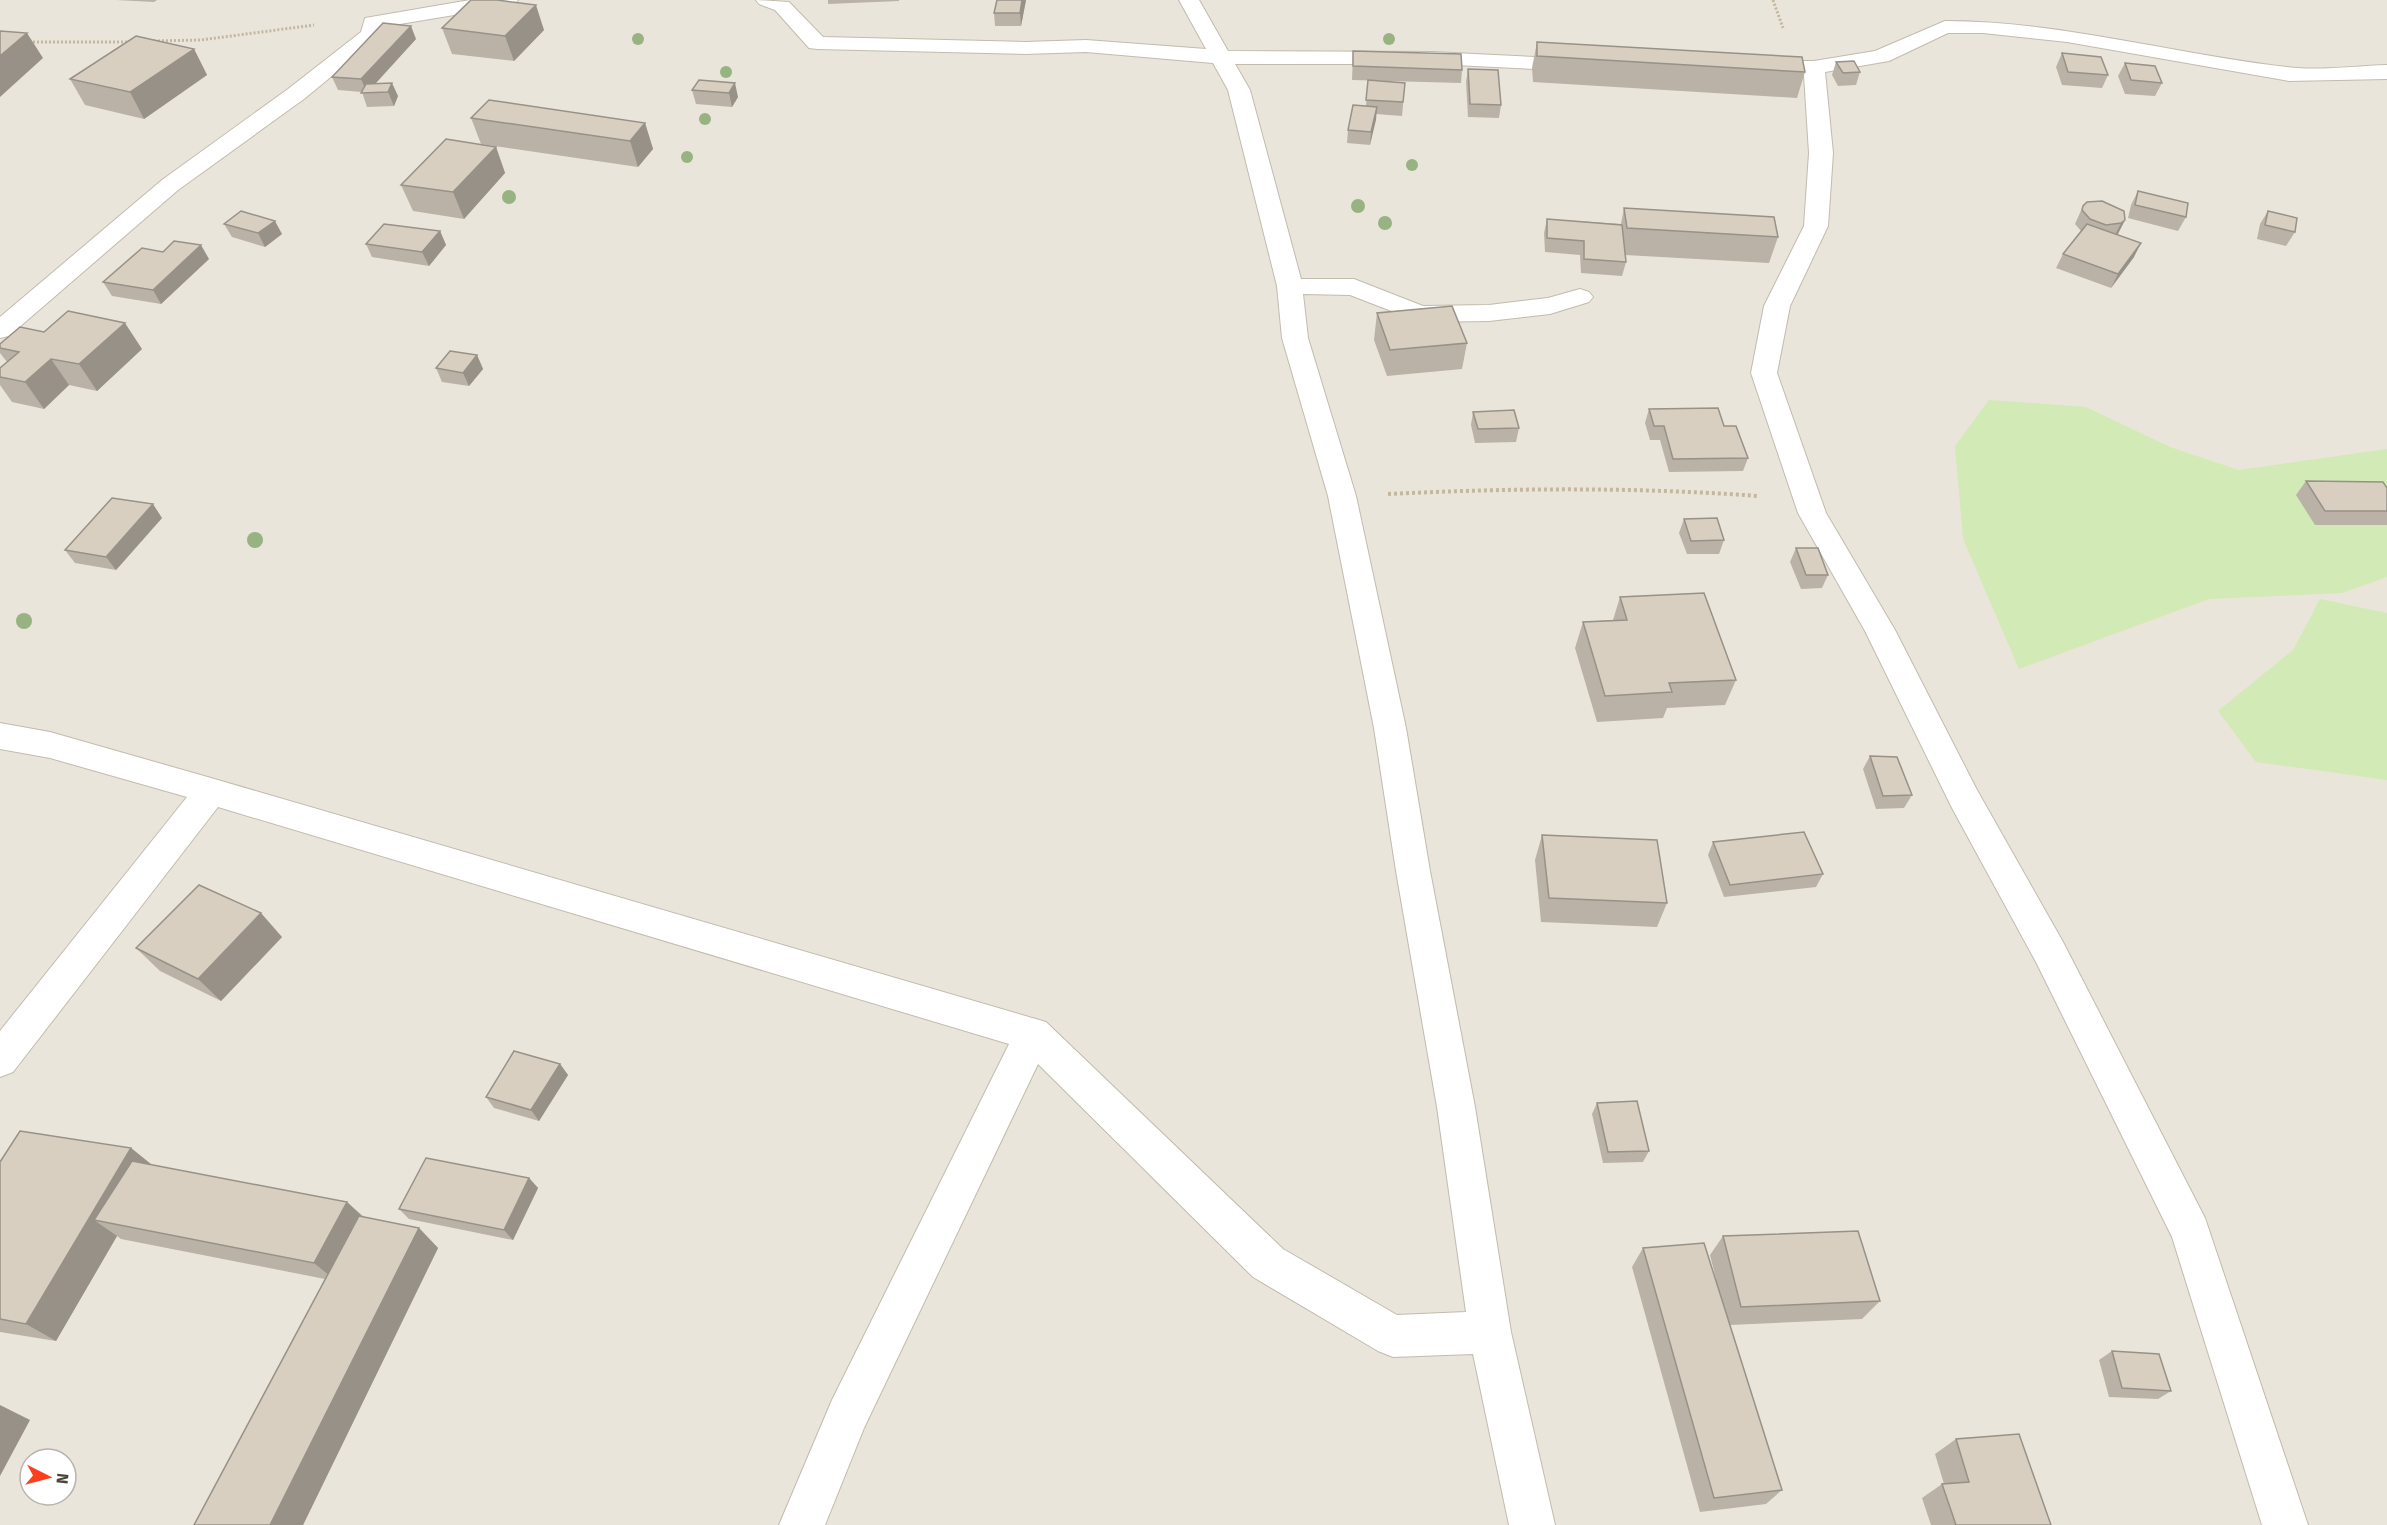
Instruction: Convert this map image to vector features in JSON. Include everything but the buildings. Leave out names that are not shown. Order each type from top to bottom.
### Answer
[{"type":"street","points":[[372,22],[402,0]]},
{"type":"street","points":[[372,22],[508,0]]},
{"type":"street","points":[[766,0],[782,6],[817,44],[1025,48],[1086,46],[1220,57],[1433,58],[1598,66]]},
{"type":"street","points":[[1190,0],[1239,90],[1290,286],[1295,338],[1342,496],[1390,728],[1413,871],[1456,1107],[1490,1332],[1532,1525]]},
{"type":"street","points":[[1945,27],[1944,17],[1956,6]]},
{"type":"street","points":[[0,330],[170,185],[296,94],[372,34],[372,22]]},
{"type":"street","points":[[1742,68],[1814,69],[1881,56],[1945,27],[1983,27],[2067,36],[2289,74],[2387,72]]},
{"type":"street","points":[[1814,69],[1821,153],[1816,226],[1777,306],[1764,373],[1812,513],[1880,630],[1964,798],[2050,953],[2191,1232],[2285,1525]]},
{"type":"street","points":[[1290,286],[1354,287],[1420,314],[1489,313],[1550,306],[1580,297]]},
{"type":"street","points":[[0,736],[50,745],[211,791],[1033,1034],[1268,1263],[1393,1336],[1490,1332]]},
{"type":"street","points":[[0,1060],[211,791]]},
{"type":"street","points":[[802,1525],[847,1414],[1033,1034]]},
{"type":"path","points":[[143,42],[201,40],[311,26],[372,22]]},
{"type":"path","points":[[21,41],[42,43],[132,42]]},
{"type":"path","points":[[1342,496],[1513,488],[1692,491],[1806,499]]},
{"type":"shaded area","points":[[0,0],[2387,0],[2387,1525],[0,1525]]},
{"type":"green space","points":[[1989,400],[2086,407],[2170,447],[2239,470],[2387,449],[2387,577],[2342,593],[2209,599],[2019,669],[1963,539],[1955,446]]},
{"type":"green space","points":[[2320,599],[2387,613],[2387,780],[2256,762],[2218,711],[2293,650]]}]
